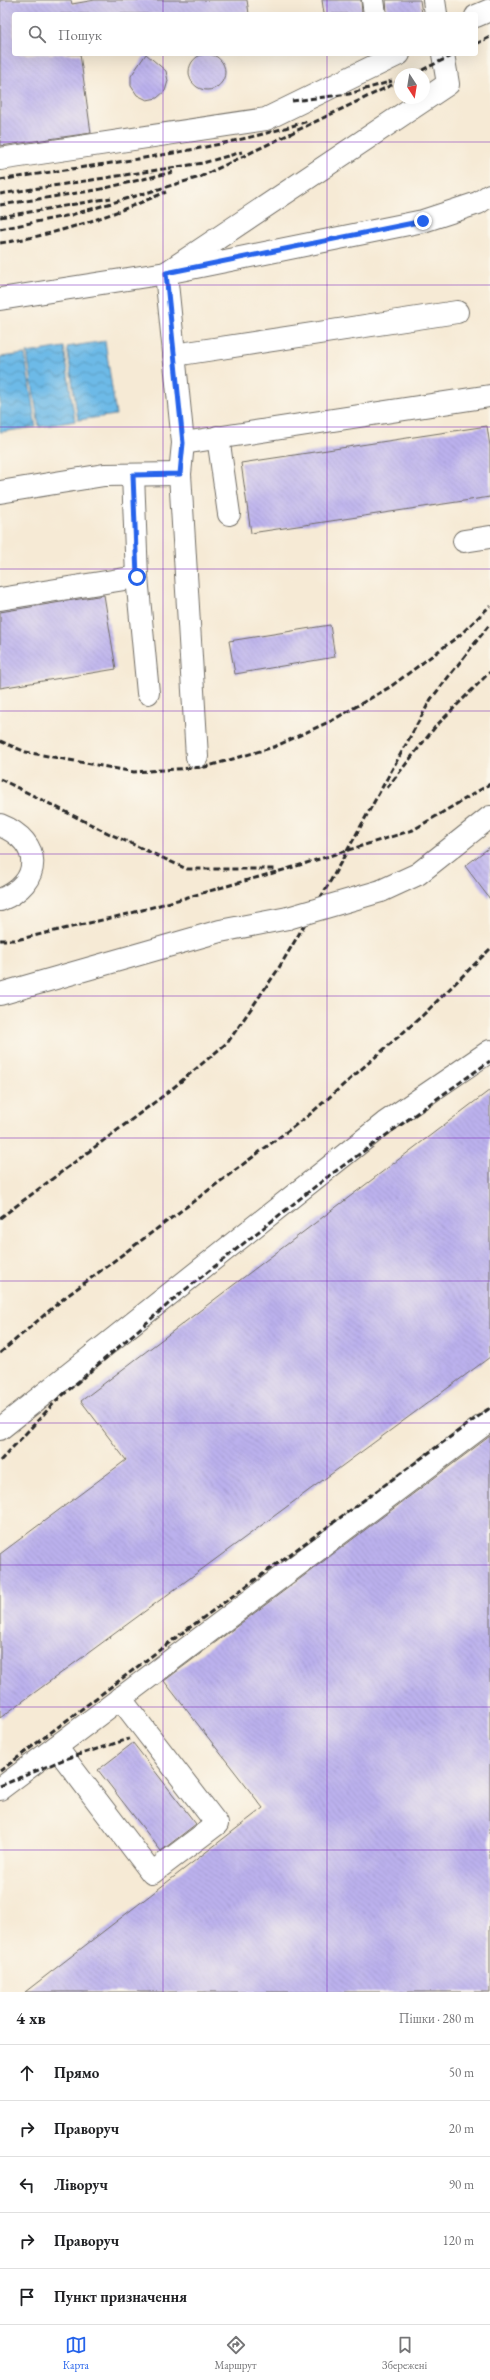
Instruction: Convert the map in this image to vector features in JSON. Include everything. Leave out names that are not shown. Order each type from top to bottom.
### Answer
[{"type":"lane","points":[[373,0],[375,12]]},
{"type":"lane","points":[[434,0],[436,12]]},
{"type":"lane","points":[[478,15],[490,10]]},
{"type":"lane","points":[[166,273],[448,84],[443,56]]},
{"type":"lane","points":[[0,159],[266,118],[387,57]]},
{"type":"lane","points":[[0,299],[166,273],[423,221],[478,203],[490,195]]},
{"type":"lane","points":[[166,273],[183,443],[180,474],[196,757]]},
{"type":"lane","points":[[174,355],[458,312]]},
{"type":"lane","points":[[183,443],[490,396]]},
{"type":"lane","points":[[218,437],[229,514]]},
{"type":"lane","points":[[0,492],[104,475],[180,474]]},
{"type":"lane","points":[[133,475],[137,577],[148,693]]},
{"type":"lane","points":[[464,541],[490,537]]},
{"type":"lane","points":[[0,599],[137,577]]},
{"type":"lane","points":[[0,994],[220,931],[288,918],[381,891],[418,874],[490,817]]},
{"type":"lane","points":[[0,825],[15,831],[29,845],[33,865],[26,883],[11,896],[0,900]]},
{"type":"lane","points":[[0,1429],[386,1122],[490,1051]]},
{"type":"lane","points":[[0,1789],[490,1420]]},
{"type":"lane","points":[[56,1747],[152,1873],[217,1824],[120,1698]]},
{"type":"water","points":[[105,341],[116,415],[78,420],[67,347]]},
{"type":"water","points":[[64,347],[75,421],[39,427],[27,353]]},
{"type":"water","points":[[25,354],[36,427],[0,432],[0,357]]},
{"type":"building","points":[[0,0],[71,0],[72,4],[95,0],[247,0],[249,12],[12,12],[12,56],[80,56],[91,133],[0,146]]},
{"type":"building","points":[[322,0],[361,0],[362,12],[324,12]]},
{"type":"building","points":[[386,0],[420,0],[422,12],[387,12]]},
{"type":"building","points":[[145,56],[148,56],[166,71],[168,81],[165,91],[157,98],[147,100],[137,95],[131,86],[131,76]]},
{"type":"building","points":[[198,56],[216,56],[220,59],[225,68],[224,79],[220,85],[211,90],[200,89],[194,85],[189,76],[190,65],[194,59]]},
{"type":"building","points":[[487,426],[490,446],[490,497],[251,533],[241,463]]},
{"type":"building","points":[[104,595],[116,669],[0,688],[0,612]]},
{"type":"building","points":[[330,625],[335,657],[235,674],[229,641]]},
{"type":"building","points":[[490,847],[490,899],[465,866]]},
{"type":"building","points":[[490,1090],[490,1357],[0,1718],[0,1554],[126,1460],[81,1401]]},
{"type":"building","points":[[490,1436],[490,1992],[25,1992],[263,1808],[164,1681]]},
{"type":"building","points":[[133,1743],[196,1824],[161,1851],[98,1770]]},
{"type":"railway","points":[[478,43],[490,37]]},
{"type":"railway","points":[[426,68],[451,56]]},
{"type":"railway","points":[[292,101],[349,94],[392,81]]},
{"type":"railway","points":[[0,229],[71,215],[200,177],[394,84]]},
{"type":"railway","points":[[0,180],[194,149],[270,132],[308,121]]},
{"type":"railway","points":[[0,194],[203,163],[242,152]]},
{"type":"railway","points":[[0,205],[97,190],[173,172]]},
{"type":"railway","points":[[0,243],[43,235],[84,223],[125,209],[166,192]]},
{"type":"railway","points":[[0,217],[111,198]]},
{"type":"railway","points":[[0,741],[26,752],[134,772],[205,767],[274,747],[331,721],[390,687],[460,635],[490,606]]},
{"type":"railway","points":[[0,1218],[167,1093],[228,1042],[277,971],[331,880],[431,699],[490,624]]},
{"type":"railway","points":[[387,788],[436,726],[490,672]]},
{"type":"railway","points":[[0,779],[110,834],[187,869],[275,869]]},
{"type":"railway","points":[[0,940],[16,940],[128,914],[287,869],[413,830],[490,784]]},
{"type":"railway","points":[[0,1353],[63,1299],[309,1115],[422,1016],[490,949]]},
{"type":"railway","points":[[0,1461],[57,1400],[180,1294],[326,1178],[490,1061]]},
{"type":"railway","points":[[0,1771],[174,1639],[490,1408]]},
{"type":"railway","points":[[0,1786],[65,1759],[129,1739]]},
{"type":"route","points":[[137,577],[133,475],[180,474],[183,443],[166,273],[423,221]]}]
